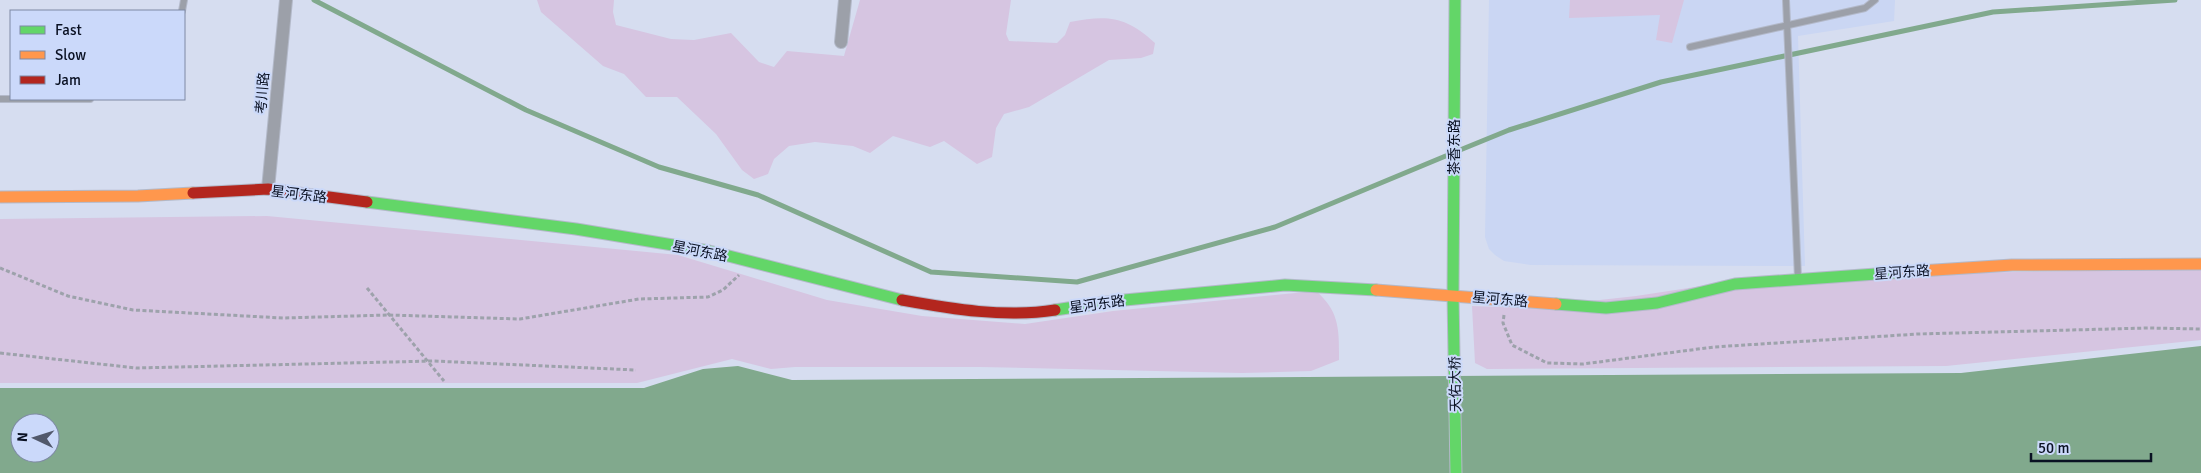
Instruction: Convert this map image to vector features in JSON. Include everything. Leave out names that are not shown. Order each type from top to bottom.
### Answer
[{"type":"street","name":"考川路","points":[[268,189],[286,0]]},
{"type":"street","points":[[841,42],[845,0]]},
{"type":"street","name":"茶香东路","points":[[1453,294],[1455,0]]},
{"type":"street","name":"星河东路","points":[[0,197],[138,196],[268,189],[576,229],[709,251],[893,298],[954,309],[1033,314],[1114,301],[1285,285],[1453,294],[1606,308],[1657,303],[1735,284],[2012,265],[2201,264]]},
{"type":"street","name":"天佑大桥","points":[[1453,294],[1456,473]]},
{"type":"lane","points":[[1786,0],[1798,280]]},
{"type":"lane","points":[[1690,47],[1865,8],[1875,0]]},
{"type":"path","points":[[0,268],[68,296],[134,310],[282,318],[389,316],[520,319],[639,299],[708,297],[723,290],[752,262]]},
{"type":"path","points":[[367,288],[426,362],[444,381]]},
{"type":"path","points":[[1505,299],[1503,323],[1512,345],[1547,363],[1583,364],[1714,347],[1918,334],[2148,328],[2201,329]]},
{"type":"path","points":[[0,353],[136,368],[426,362],[636,370]]},
{"type":"shaded area","points":[[537,0],[614,0],[613,12],[616,25],[671,39],[694,40],[731,33],[759,62],[774,67],[787,51],[844,56],[860,0],[1011,0],[1006,34],[1009,41],[1057,43],[1065,35],[1070,22],[1106,18],[1134,27],[1155,43],[1153,54],[1141,58],[1109,60],[1029,107],[1004,114],[996,128],[992,157],[977,164],[944,141],[930,147],[893,136],[870,153],[853,146],[815,142],[789,146],[774,159],[768,174],[754,179],[742,170],[716,134],[677,97],[646,97],[624,74],[603,66],[541,12]]},
{"type":"shaded area","points":[[1489,0],[1895,0],[1894,21],[1798,36],[1805,266],[1531,265],[1504,261],[1495,255],[1489,249],[1485,237]]},
{"type":"shaded area","points":[[1570,0],[1684,0],[1672,43],[1656,40],[1660,15],[1569,18]]},
{"type":"shaded area","points":[[267,216],[678,255],[827,300],[922,316],[1025,324],[1113,311],[1316,291],[1330,306],[1334,314],[1339,340],[1339,360],[1311,371],[1242,373],[980,367],[795,367],[771,369],[732,359],[637,383],[0,383],[0,219]]},
{"type":"shaded area","points":[[2201,269],[2201,340],[1946,366],[1487,369],[1475,363],[1472,306],[1527,308],[1636,296],[1767,276]]},
{"type":"shaded area","points":[[2201,346],[2201,473],[0,473],[0,388],[644,388],[703,369],[738,366],[792,380],[1961,373]]},
{"type":"waterway","points":[[314,0],[526,110],[659,167],[758,195],[931,272],[1077,282],[1275,227],[1448,155]]},
{"type":"waterway","points":[[1460,150],[1509,130],[1661,82],[1993,12],[2175,0]]},
{"type":"traffic: fast","points":[[1455,0],[1453,295],[1456,473]]},
{"type":"traffic: fast","points":[[367,202],[576,229],[709,251],[902,300]]},
{"type":"traffic: fast","points":[[1556,304],[1606,308],[1657,303],[1735,284],[1904,272]]},
{"type":"traffic: fast","points":[[1055,310],[1114,301],[1285,285],[1376,290]]},
{"type":"traffic: slow","points":[[0,197],[138,196],[193,193]]},
{"type":"traffic: slow","points":[[1904,272],[2012,265],[2201,264]]},
{"type":"traffic: slow","points":[[1376,290],[1556,304]]},
{"type":"traffic: jam","points":[[193,193],[268,189],[367,202]]},
{"type":"traffic: jam","points":[[902,300],[998,313],[1055,310]]}]
